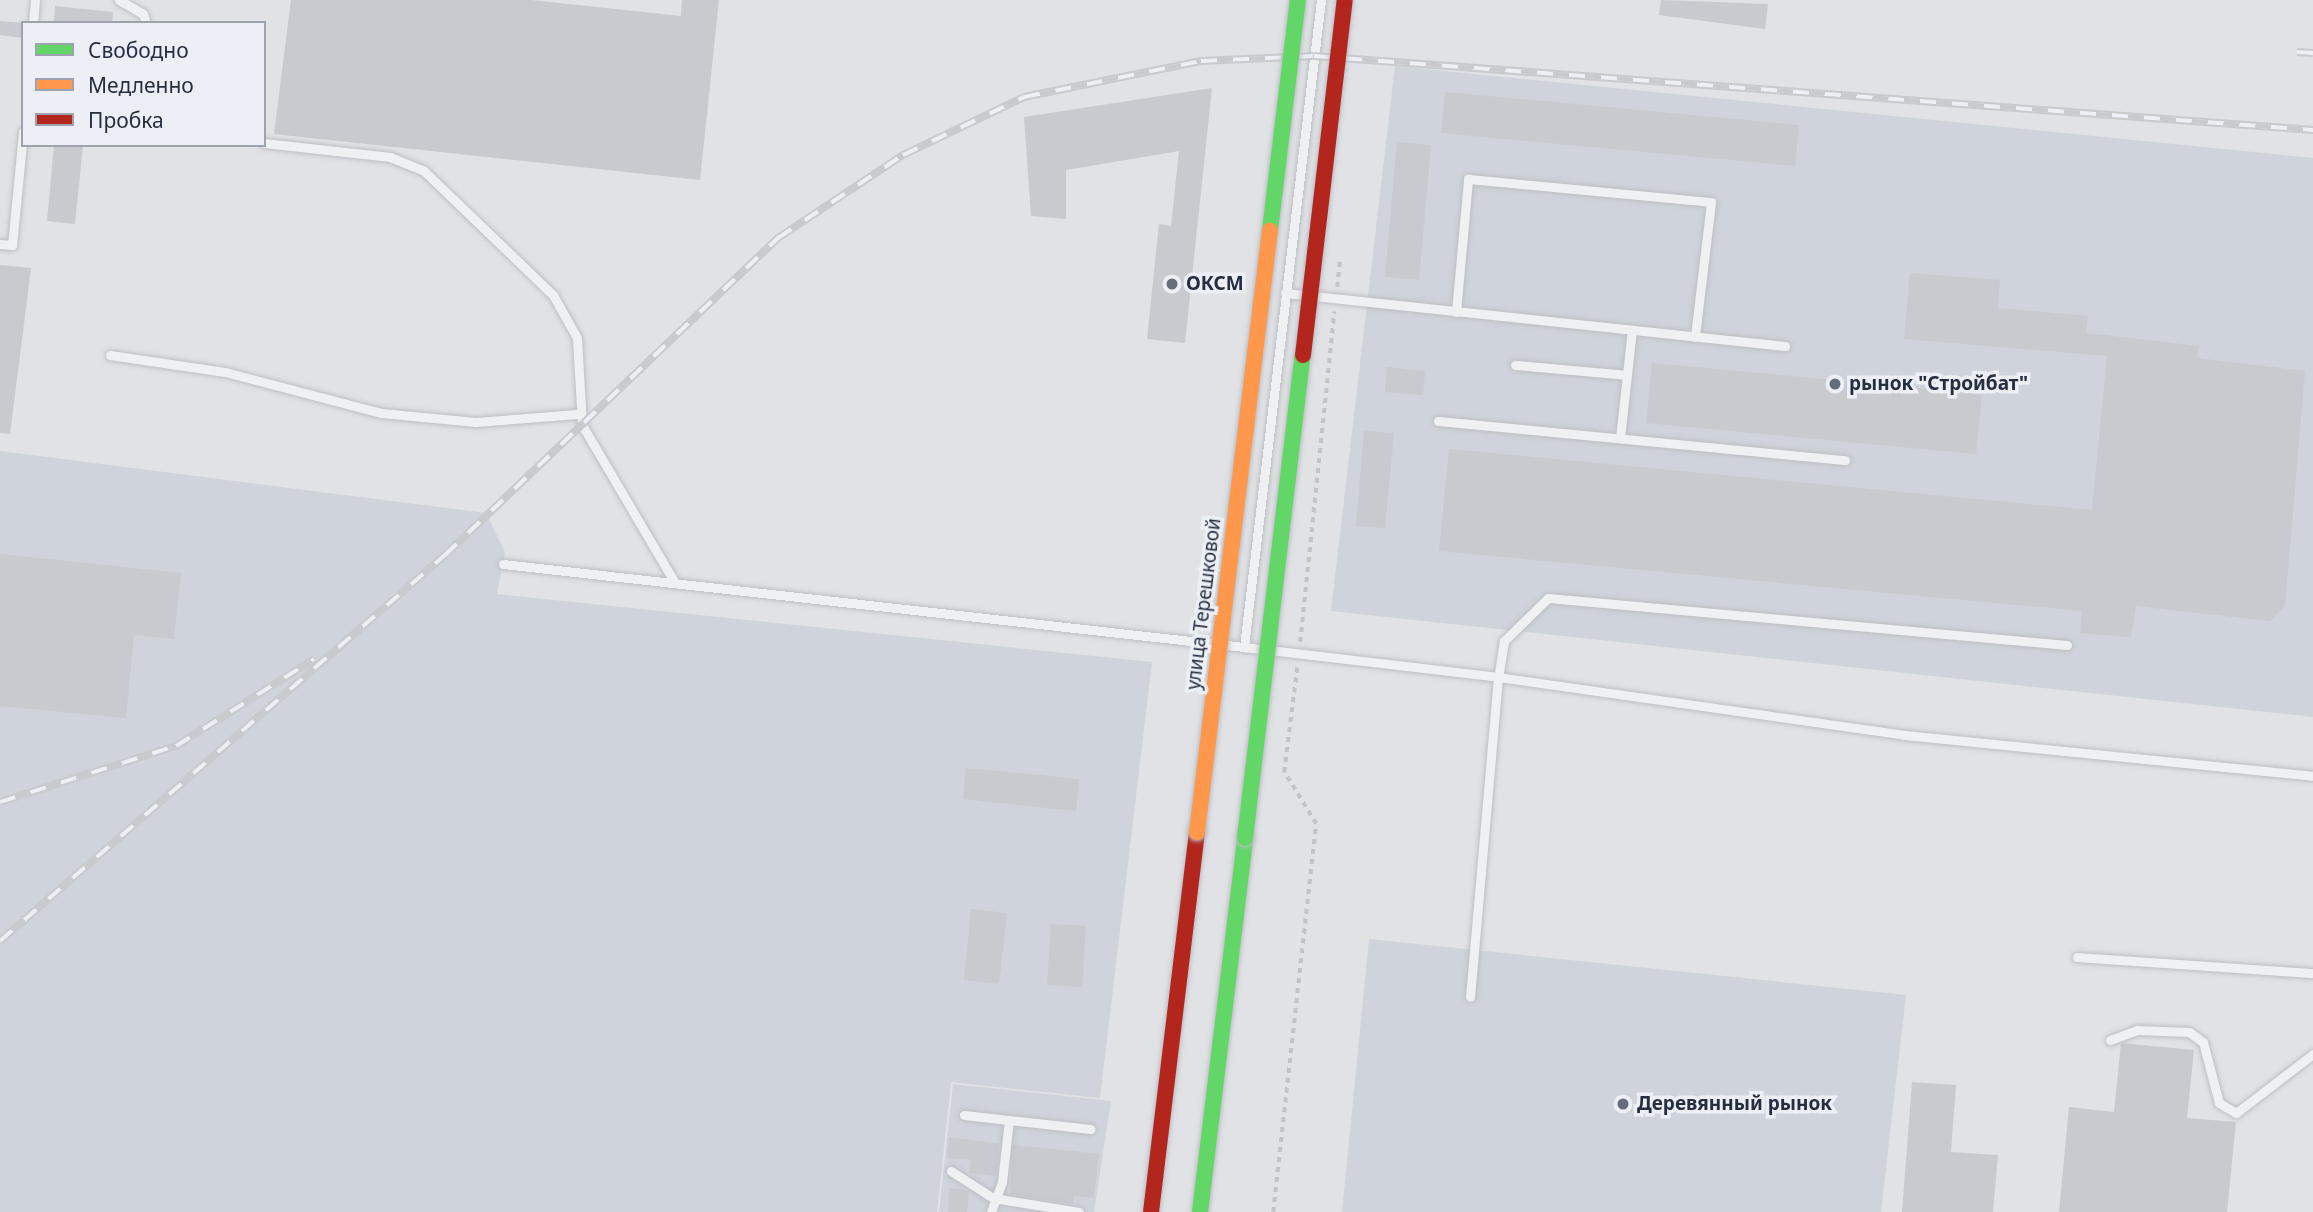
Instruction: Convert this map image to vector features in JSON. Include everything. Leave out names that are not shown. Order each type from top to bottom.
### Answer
[{"type":"main road","name":"улица Терешковой","points":[[1151,1212],[1298,0]]},
{"type":"main road","points":[[1200,1212],[1345,0]]},
{"type":"lane","points":[[33,21],[35,0]]},
{"type":"lane","points":[[119,0],[143,13],[145,21]]},
{"type":"lane","points":[[1244,648],[1321,0]]},
{"type":"lane","points":[[266,143],[390,157],[423,170],[480,219],[553,295],[577,338],[577,414],[675,583]]},
{"type":"lane","points":[[0,244],[12,245],[22,147]]},
{"type":"lane","points":[[1457,312],[1468,179],[1711,202],[1695,337]]},
{"type":"lane","points":[[1285,293],[1785,346]]},
{"type":"lane","points":[[1620,439],[1632,330]]},
{"type":"lane","points":[[110,355],[225,372],[380,413],[475,422],[577,414]]},
{"type":"lane","points":[[1515,365],[1627,375]]},
{"type":"lane","points":[[1438,421],[1845,460]]},
{"type":"lane","points":[[503,564],[1498,677],[1904,735],[2313,776]]},
{"type":"lane","points":[[1470,997],[1498,677],[1504,641],[1548,598],[2067,645]]},
{"type":"lane","points":[[2077,957],[2313,973]]},
{"type":"lane","points":[[2110,1040],[2137,1030],[2189,1032],[2203,1042],[2219,1103],[2236,1113],[2313,1054]]},
{"type":"lane","points":[[964,1115],[1091,1129]]},
{"type":"lane","points":[[991,1212],[993,1198],[1002,1182],[1009,1120]]},
{"type":"lane","points":[[951,1171],[993,1198],[1079,1212]]},
{"type":"path","points":[[1273,1212],[1316,824],[1284,772],[1341,246]]},
{"type":"shaded area","name":"рынок \"Стройбат\"","points":[[1395,66],[2313,158],[2313,717],[1331,611]]},
{"type":"shaded area","points":[[0,451],[486,513],[505,552],[497,594],[1152,662],[1100,1098],[951,1082],[937,1212],[0,1212]]},
{"type":"shaded area","name":"Деревянный рынок","points":[[1369,939],[1906,995],[1881,1212],[1342,1212]]},
{"type":"shaded area","points":[[953,1084],[1111,1101],[1094,1212],[939,1212]]},
{"type":"building","points":[[291,0],[531,0],[681,16],[682,0],[719,0],[700,180],[274,134]]},
{"type":"building","points":[[1661,0],[1768,4],[1765,29],[1659,15]]},
{"type":"building","points":[[55,6],[113,12],[112,21],[54,21]]},
{"type":"building","points":[[0,21],[21,23],[21,38],[0,35]]},
{"type":"building","points":[[1212,88],[1185,343],[1147,339],[1159,224],[1171,226],[1179,151],[1066,170],[1066,219],[1031,216],[1024,117]]},
{"type":"building","points":[[1445,92],[1799,125],[1795,166],[1441,133]]},
{"type":"building","points":[[1397,142],[1431,145],[1419,280],[1385,277]]},
{"type":"building","points":[[54,147],[83,147],[75,224],[47,221]]},
{"type":"building","points":[[0,265],[31,268],[10,434],[0,433]]},
{"type":"building","points":[[1910,273],[2000,280],[1998,308],[2088,316],[2086,333],[2199,346],[2197,358],[2305,371],[2285,606],[2270,621],[2136,606],[2131,637],[2080,633],[2082,611],[1439,551],[1449,449],[2092,510],[2107,356],[1904,339]]},
{"type":"building","points":[[1652,363],[1982,394],[1976,454],[1646,423]]},
{"type":"building","points":[[1387,367],[1425,371],[1423,395],[1385,392]]},
{"type":"building","points":[[1364,431],[1394,433],[1385,528],[1356,526]]},
{"type":"building","points":[[0,554],[181,573],[174,639],[134,635],[126,718],[0,706]]},
{"type":"building","points":[[966,768],[1079,779],[1076,811],[963,799]]},
{"type":"building","points":[[971,909],[1007,913],[999,984],[964,980]]},
{"type":"building","points":[[1051,924],[1086,926],[1082,987],[1047,985]]},
{"type":"building","points":[[2121,1043],[2194,1050],[2187,1118],[2236,1122],[2227,1212],[2059,1212],[2069,1107],[2114,1112]]},
{"type":"building","points":[[1912,1082],[1956,1085],[1951,1152],[1998,1155],[1993,1212],[1902,1212]]},
{"type":"building","points":[[949,1137],[999,1144],[996,1176],[969,1173],[971,1160],[947,1158]]},
{"type":"building","points":[[1013,1145],[1099,1154],[1094,1198],[1074,1196],[1073,1204],[1010,1194]]},
{"type":"building","points":[[949,1188],[969,1191],[967,1212],[948,1212]]},
{"type":"railway","points":[[2297,52],[2313,53]]},
{"type":"railway","points":[[0,941],[445,555],[778,238],[903,155],[1024,97],[1201,61],[1314,56],[2313,130]]},
{"type":"railway","points":[[0,802],[176,746],[314,659]]},
{"type":"traffic: fast","points":[[1270,230],[1298,0]]},
{"type":"traffic: fast","points":[[1245,838],[1303,355]]},
{"type":"traffic: fast","points":[[1200,1212],[1245,838]]},
{"type":"traffic: jam","points":[[1303,355],[1345,0]]},
{"type":"traffic: jam","points":[[1151,1212],[1197,832]]},
{"type":"traffic: slow","points":[[1197,832],[1270,230]]},
{"type":"place","name":"ОКСМ","points":[[1172,284]]},
{"type":"place","name":"рынок \"Стройбат\"","points":[[1835,384]]},
{"type":"place","name":"Деревянный рынок","points":[[1623,1104]]}]
